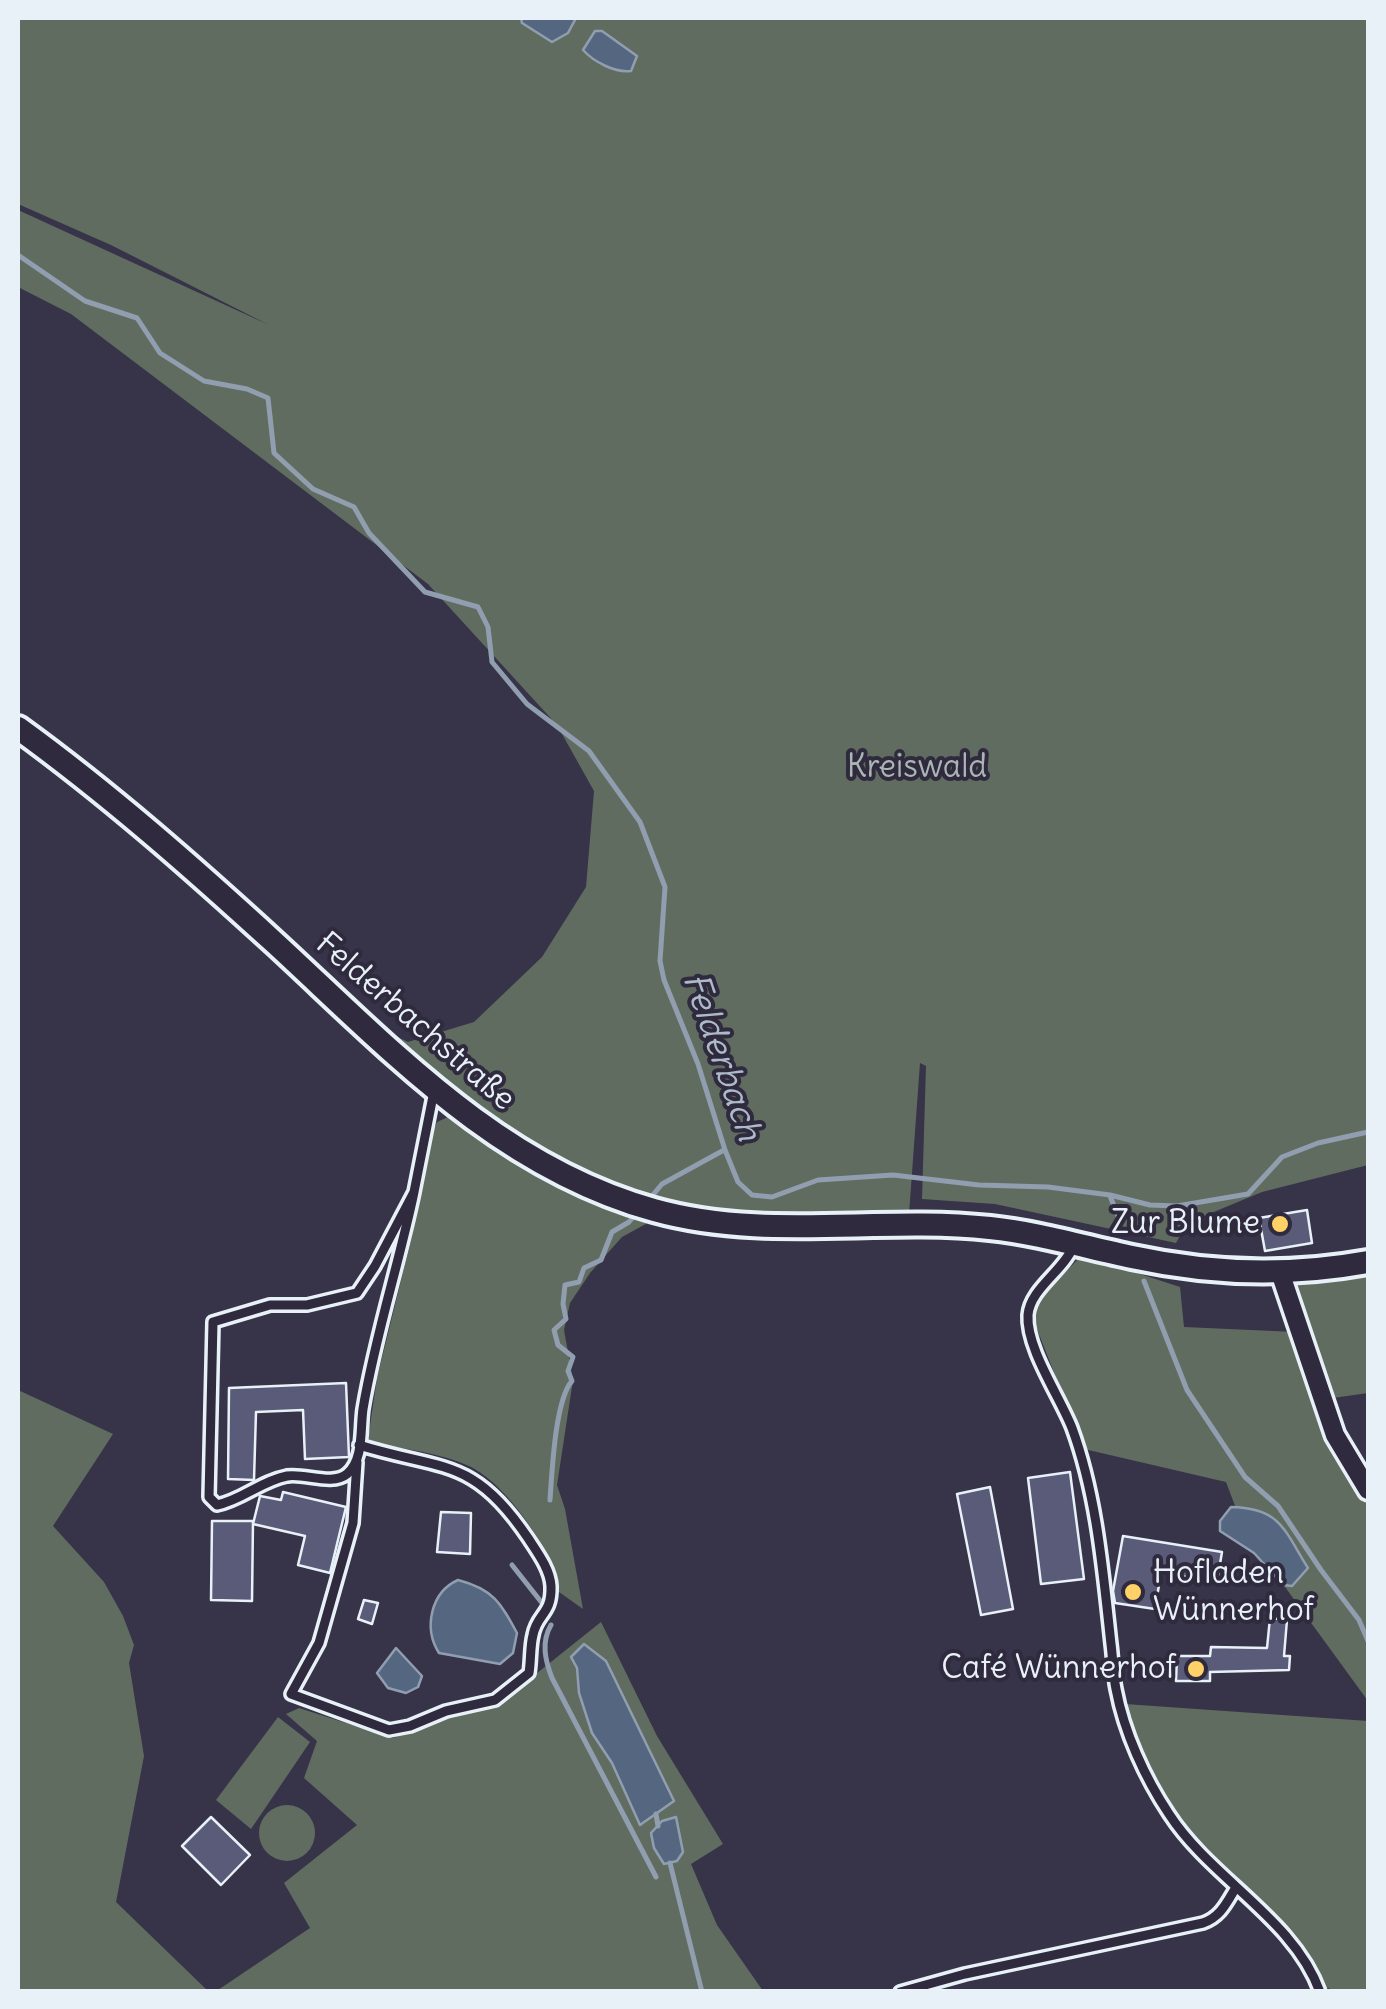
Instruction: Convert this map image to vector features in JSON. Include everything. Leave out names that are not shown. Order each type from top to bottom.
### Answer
[{"type":"street","name":"Felderbachstraße","points":[[18,728],[179,855],[434,1089],[495,1136],[570,1179],[653,1210],[722,1225],[971,1227],[1176,1264],[1280,1272],[1368,1262]]},
{"type":"street","points":[[1280,1272],[1335,1436],[1368,1490]]},
{"type":"lane","points":[[359,1445],[439,1462],[481,1484],[513,1517],[539,1555],[551,1580],[549,1609],[532,1636],[530,1673],[495,1700],[389,1730],[291,1694],[319,1643],[353,1523],[357,1459],[366,1392],[414,1192],[434,1089]]},
{"type":"lane","points":[[357,1459],[351,1472],[340,1479],[290,1475],[269,1481],[235,1501],[216,1505],[210,1497],[214,1322],[270,1305],[306,1305],[357,1293],[414,1192]]},
{"type":"lane","points":[[1074,1243],[1067,1261],[1034,1299],[1028,1322],[1072,1430],[1096,1518],[1116,1691],[1150,1784],[1172,1820],[1235,1889],[1296,1946],[1311,1967],[1320,1992]]},
{"type":"lane","points":[[900,1992],[980,1970],[1214,1920],[1235,1889]]},
{"type":"green space","name":"Kreiswald","points":[[18,18],[1368,18],[1368,1165],[1262,1192],[1187,1223],[1176,1243],[995,1204],[922,1199],[926,1066],[920,1063],[909,1214],[730,1218],[573,1167],[504,1131],[375,1026],[408,1042],[474,1022],[542,957],[586,887],[594,791],[557,725],[428,584],[71,314],[18,287],[18,210],[269,325],[111,245],[18,204]]},
{"type":"green space","points":[[448,1117],[583,1197],[653,1220],[622,1237],[590,1273],[570,1303],[564,1330],[573,1380],[557,1485],[583,1609],[559,1592],[548,1558],[526,1520],[484,1475],[446,1458],[368,1439],[377,1378],[433,1131],[437,1122]]},
{"type":"green space","points":[[1082,1255],[1180,1287],[1184,1327],[1295,1332],[1333,1439],[1368,1500],[1368,1701],[1245,1532],[1226,1482],[1084,1449],[1033,1319],[1039,1299]]},
{"type":"green space","points":[[1368,1271],[1368,1393],[1333,1398],[1294,1284]]},
{"type":"green space","points":[[18,1390],[113,1434],[53,1526],[104,1582],[134,1645],[129,1663],[144,1756],[116,1902],[208,1991],[18,1991]]},
{"type":"green space","points":[[601,1622],[657,1736],[723,1844],[691,1864],[717,1925],[763,1991],[215,1992],[310,1928],[284,1883],[357,1825],[304,1778],[317,1741],[286,1714],[299,1708],[393,1738],[450,1716],[497,1705]]},
{"type":"green space","points":[[1125,1704],[1368,1721],[1368,1991],[1325,1987],[1293,1939],[1176,1818],[1146,1763]]},
{"type":"green space","points":[[278,1717],[310,1742],[251,1829],[216,1800]]},
{"type":"green space","points":[[287,1805],[307,1813],[315,1833],[307,1853],[287,1861],[267,1853],[259,1833],[267,1813]]},
{"type":"water","points":[[521,18],[576,18],[568,33],[552,42],[522,23]]},
{"type":"water","points":[[595,31],[602,31],[637,56],[631,71],[605,66],[583,50]]},
{"type":"water","points":[[1231,1507],[1261,1512],[1286,1532],[1308,1568],[1292,1586],[1283,1585],[1254,1553],[1220,1531],[1220,1521]]},
{"type":"water","points":[[458,1580],[495,1599],[517,1633],[513,1653],[500,1664],[439,1653],[434,1643],[432,1612],[441,1593]]},
{"type":"water","points":[[584,1644],[606,1661],[674,1801],[640,1825],[612,1763],[592,1733],[579,1693],[577,1668],[571,1657]]},
{"type":"water","points":[[396,1648],[422,1676],[418,1687],[406,1693],[388,1688],[377,1673]]},
{"type":"water","points":[[676,1817],[683,1852],[677,1861],[664,1864],[654,1848],[651,1833],[662,1821]]},
{"type":"building","points":[[1307,1210],[1312,1243],[1265,1251],[1259,1218]]},
{"type":"building","points":[[346,1383],[349,1457],[305,1459],[303,1410],[256,1412],[254,1480],[228,1479],[229,1388]]},
{"type":"building","points":[[1070,1472],[1084,1579],[1041,1584],[1028,1478]]},
{"type":"building","points":[[990,1487],[1013,1609],[981,1615],[957,1494]]},
{"type":"building","points":[[283,1492],[346,1507],[330,1573],[298,1565],[305,1536],[253,1524],[260,1496],[281,1500]]},
{"type":"building","points":[[441,1512],[471,1513],[470,1554],[437,1552]]},
{"type":"building","points":[[212,1521],[253,1521],[252,1601],[211,1600]]},
{"type":"building","points":[[1123,1536],[1222,1552],[1217,1582],[1161,1573],[1155,1609],[1115,1603],[1113,1591]]},
{"type":"building","points":[[364,1600],[378,1603],[372,1624],[358,1619]]},
{"type":"building","points":[[1270,1618],[1287,1620],[1284,1656],[1290,1656],[1289,1670],[1210,1672],[1210,1681],[1176,1681],[1177,1656],[1210,1656],[1211,1647],[1267,1648]]},
{"type":"building","points":[[211,1817],[250,1855],[221,1885],[182,1846]]},
{"type":"waterway","name":"Felderbach","points":[[18,255],[85,301],[137,318],[160,353],[204,381],[247,389],[268,398],[274,453],[313,489],[354,507],[369,533],[425,592],[478,607],[488,627],[492,662],[527,704],[589,751],[640,822],[665,887],[660,961],[664,980],[698,1064],[738,1182],[752,1195],[772,1197],[818,1180],[893,1175],[979,1185],[1048,1187],[1177,1206],[1248,1194],[1282,1157],[1318,1143],[1368,1132]]},
{"type":"waterway","points":[[647,1202],[662,1184],[724,1150]]},
{"type":"waterway","points":[[1110,1196],[1120,1221]]},
{"type":"waterway","points":[[550,1500],[558,1420],[572,1381],[568,1371],[573,1357],[558,1345],[554,1330],[566,1319],[565,1285],[579,1282],[584,1268],[601,1260],[612,1232],[639,1210]]},
{"type":"waterway","points":[[1144,1281],[1187,1390],[1245,1477],[1278,1506],[1359,1620],[1368,1641]]},
{"type":"waterway","points":[[512,1565],[542,1603]]},
{"type":"waterway","points":[[551,1625],[545,1651],[552,1678],[656,1877]]},
{"type":"waterway","points":[[656,1814],[658,1826]]},
{"type":"waterway","points":[[670,1863],[702,1992]]},
{"type":"place","name":"Zur Blume","points":[[1280,1224]]},
{"type":"place","name":"Hofladen Wünnerhof","points":[[1133,1592]]},
{"type":"place","name":"Café Wünnerhof","points":[[1196,1669]]}]
